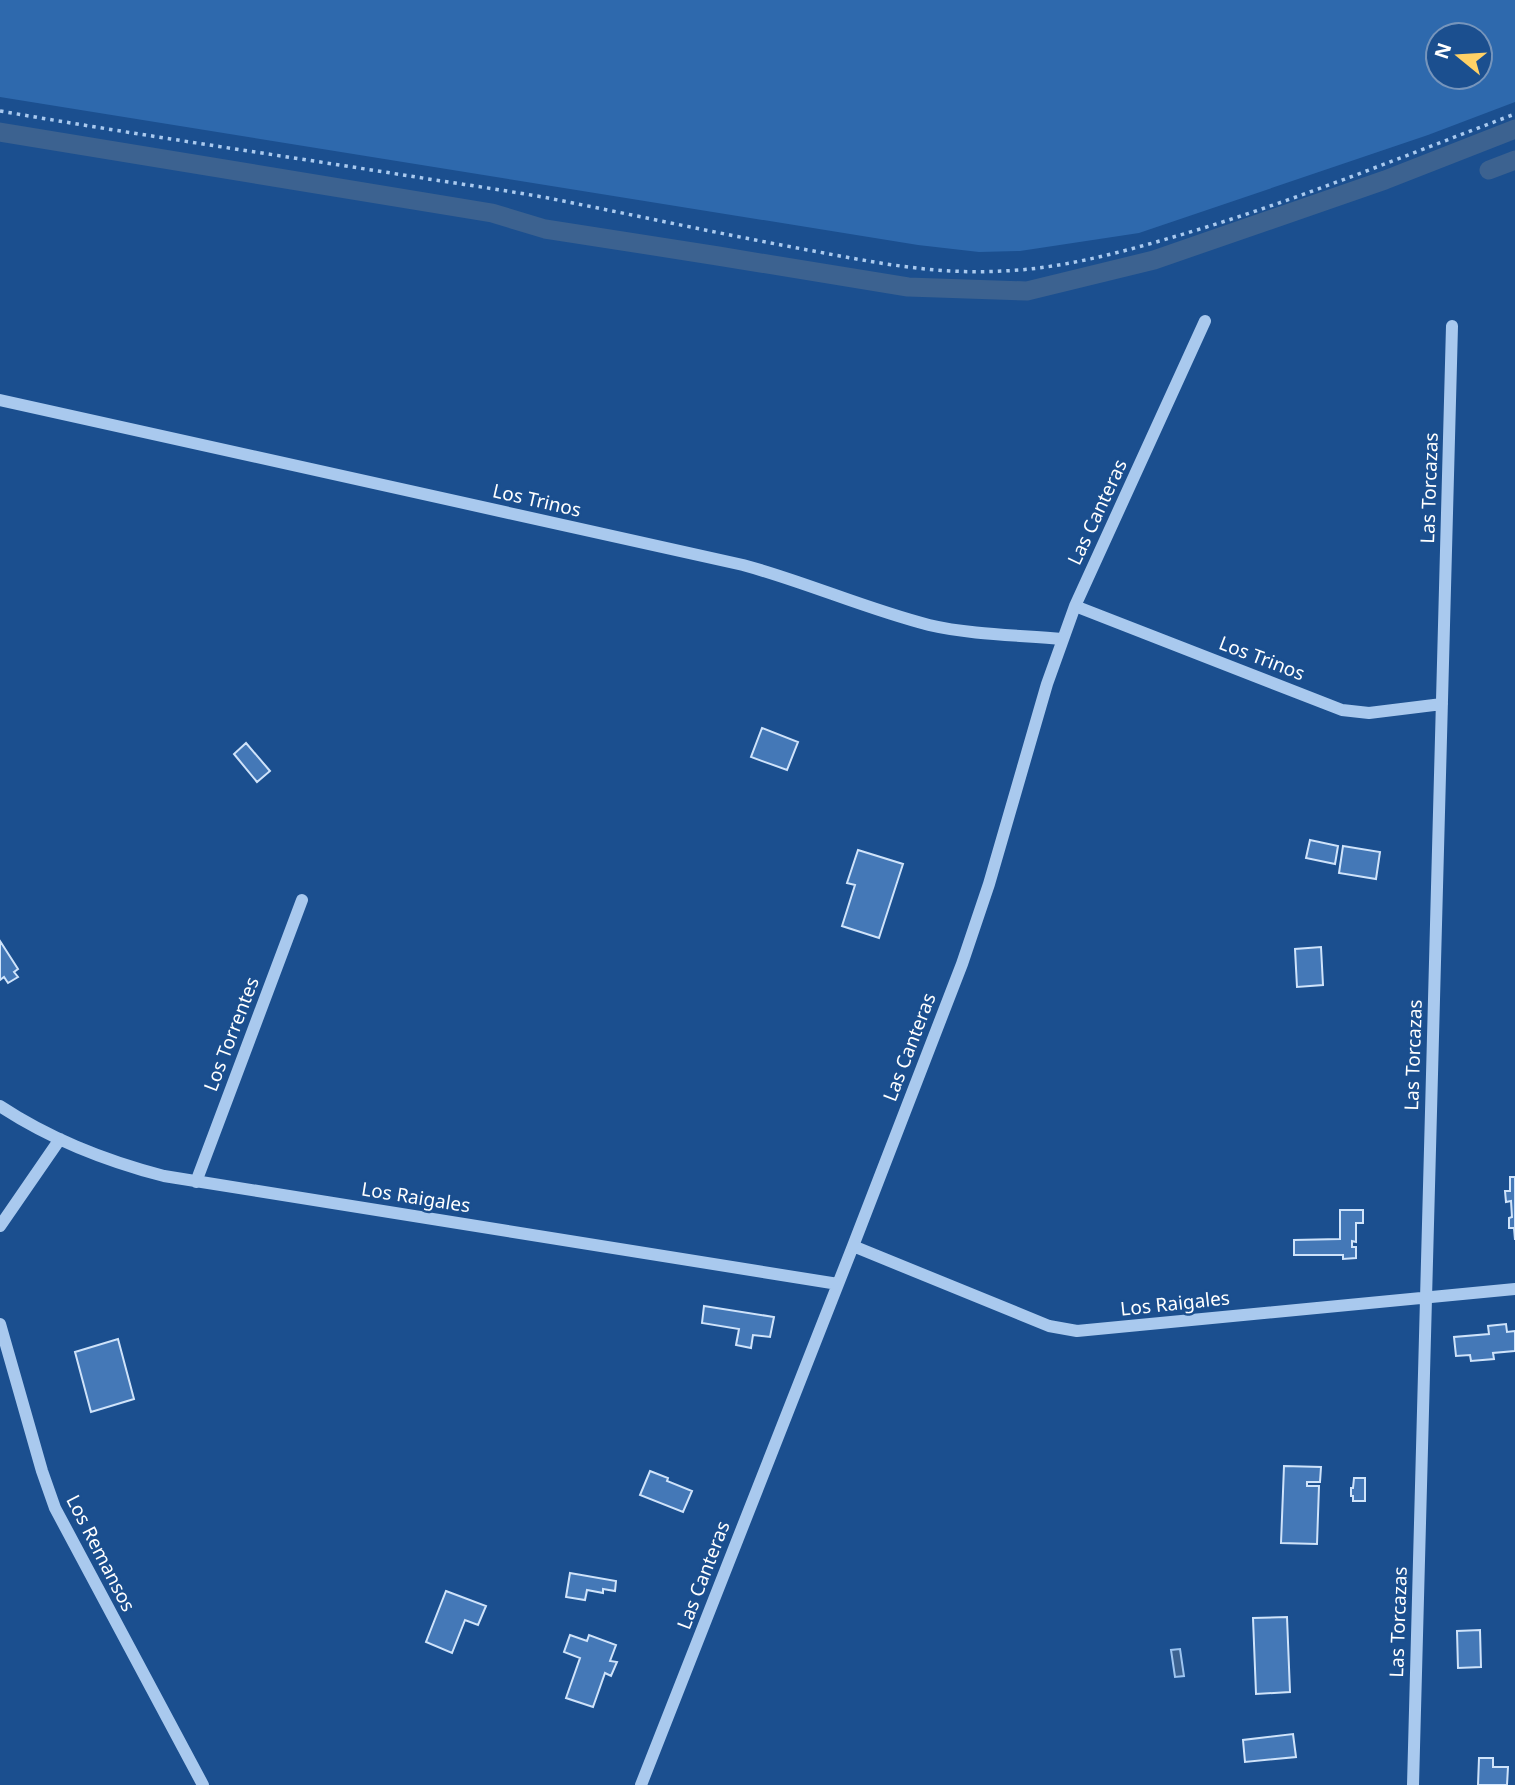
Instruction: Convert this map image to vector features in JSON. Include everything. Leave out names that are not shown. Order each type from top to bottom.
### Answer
[{"type":"street","name":"Las Canteras","points":[[641,1785],[948,1002],[975,926],[1047,684],[1075,606],[1205,321]]},
{"type":"street","name":"Las Torcazas","points":[[1413,1785],[1452,326]]},
{"type":"street","name":"Los Trinos","points":[[0,400],[743,565],[914,621],[947,629],[1063,639]]},
{"type":"street","name":"Los Trinos","points":[[1075,606],[1342,710],[1369,713],[1442,704]]},
{"type":"street","name":"Los Torrentes","points":[[196,1182],[302,900]]},
{"type":"street","name":"Los Raigales","points":[[0,1106],[60,1139],[102,1157],[132,1168],[196,1182],[838,1284]]},
{"type":"street","points":[[0,1226],[60,1139]]},
{"type":"street","name":"Los Raigales","points":[[853,1246],[1049,1326],[1077,1331],[1515,1289]]},
{"type":"street","name":"Los Remansos","points":[[0,1324],[55,1508],[203,1785]]},
{"type":"path","points":[[0,111],[545,198],[880,263],[953,271],[1048,266],[1096,257],[1208,227],[1334,184],[1515,114]]},
{"type":"shaded area","points":[[0,0],[1515,0],[1515,102],[1428,135],[1139,233],[1020,251],[979,252],[918,245],[0,97]]},
{"type":"shaded area","points":[[1180,1649],[1184,1676],[1175,1677],[1171,1650]]},
{"type":"building","points":[[762,728],[798,742],[787,770],[751,757]]},
{"type":"building","points":[[246,743],[270,771],[257,782],[234,754]]},
{"type":"building","points":[[1310,840],[1338,846],[1335,864],[1306,858]]},
{"type":"building","points":[[1343,846],[1380,852],[1376,879],[1339,873]]},
{"type":"building","points":[[858,850],[903,864],[879,938],[842,926],[855,885],[847,883]]},
{"type":"building","points":[[0,941],[18,969],[14,972],[18,977],[8,983],[4,977],[0,980]]},
{"type":"building","points":[[1321,947],[1323,985],[1297,987],[1295,949]]},
{"type":"building","points":[[1510,1177],[1515,1177],[1515,1240],[1514,1228],[1509,1228],[1509,1218],[1512,1217],[1511,1201],[1506,1202],[1505,1191],[1510,1191]]},
{"type":"building","points":[[1340,1210],[1363,1210],[1363,1223],[1356,1223],[1356,1242],[1352,1241],[1352,1247],[1356,1247],[1356,1258],[1343,1259],[1343,1255],[1294,1255],[1294,1240],[1340,1239]]},
{"type":"building","points":[[704,1306],[774,1317],[770,1337],[753,1335],[751,1348],[736,1345],[739,1329],[702,1323]]},
{"type":"building","points":[[1506,1324],[1507,1332],[1515,1331],[1515,1351],[1493,1353],[1494,1359],[1471,1361],[1470,1355],[1456,1356],[1454,1337],[1489,1334],[1488,1326]]},
{"type":"building","points":[[118,1339],[134,1399],[91,1412],[75,1352]]},
{"type":"building","points":[[1284,1466],[1321,1467],[1320,1482],[1307,1482],[1307,1486],[1319,1486],[1317,1544],[1281,1543]]},
{"type":"building","points":[[650,1471],[692,1491],[683,1512],[640,1495]]},
{"type":"building","points":[[1354,1478],[1365,1478],[1365,1501],[1353,1501],[1351,1488]]},
{"type":"building","points":[[570,1573],[616,1581],[615,1591],[603,1589],[603,1593],[587,1590],[585,1600],[566,1597]]},
{"type":"building","points":[[446,1591],[486,1606],[478,1625],[465,1620],[452,1653],[426,1642]]},
{"type":"building","points":[[1287,1617],[1290,1692],[1256,1694],[1253,1618]]},
{"type":"building","points":[[1480,1630],[1481,1667],[1458,1668],[1457,1631]]},
{"type":"building","points":[[570,1635],[587,1641],[589,1635],[616,1645],[610,1661],[617,1662],[611,1676],[605,1673],[593,1707],[566,1698],[580,1658],[564,1652]]},
{"type":"building","points":[[1293,1734],[1296,1757],[1245,1762],[1243,1740]]},
{"type":"building","points":[[1479,1758],[1493,1758],[1493,1767],[1508,1767],[1507,1785],[1478,1785]]},
{"type":"waterway","points":[[0,132],[492,213],[545,229],[908,287],[1027,291],[1154,260],[1385,180],[1515,129]]},
{"type":"waterway","points":[[1489,170],[1515,160]]}]
